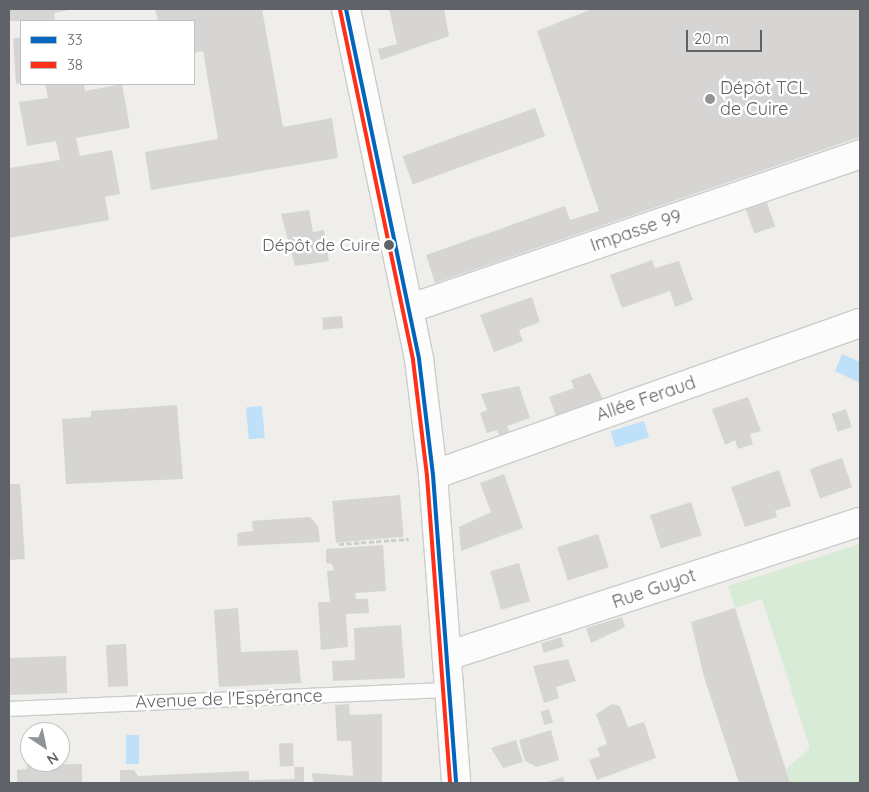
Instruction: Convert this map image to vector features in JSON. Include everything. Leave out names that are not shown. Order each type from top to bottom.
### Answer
[{"type":"street","points":[[346,9],[411,308],[433,475],[456,783]]},
{"type":"street","name":"Impasse 99","points":[[411,308],[860,154]]},
{"type":"street","name":"Allée Feraud","points":[[433,475],[860,324]]},
{"type":"street","name":"Rue Guyot","points":[[447,656],[860,522]]},
{"type":"lane","name":"Avenue de l'Espérance","points":[[9,709],[450,690]]},
{"type":"path","points":[[339,544],[409,539]]},
{"type":"green space","points":[[860,544],[860,783],[790,783],[786,769],[810,748],[762,599],[735,608],[728,586]]},
{"type":"water","points":[[842,354],[860,362],[860,383],[835,371]]},
{"type":"water","points":[[262,406],[265,438],[249,439],[246,407]]},
{"type":"water","points":[[644,421],[649,437],[615,447],[611,431]]},
{"type":"water","points":[[126,735],[139,735],[139,764],[126,764]]},
{"type":"building","points":[[9,9],[69,9],[54,13],[55,20],[9,21]]},
{"type":"building","points":[[155,9],[262,9],[283,127],[332,118],[338,158],[151,190],[145,152],[218,139],[203,51],[195,53],[195,20],[158,20]]},
{"type":"building","points":[[389,9],[444,9],[449,36],[381,60],[378,49],[397,44]]},
{"type":"building","name":"Dépôt TCL de Cuire","points":[[592,9],[860,9],[860,137],[435,283],[426,255],[565,206],[570,220],[599,211],[537,31]]},
{"type":"building","points":[[20,37],[20,83],[16,84],[13,39]]},
{"type":"building","points":[[45,85],[84,85],[85,91],[122,85],[130,128],[76,138],[80,156],[112,150],[120,194],[105,197],[109,220],[9,238],[9,168],[60,160],[56,141],[27,146],[19,102],[48,98]]},
{"type":"building","points":[[535,108],[545,136],[413,184],[403,156]]},
{"type":"building","points":[[766,200],[775,226],[754,234],[745,207]]},
{"type":"building","points":[[309,210],[313,232],[324,230],[329,261],[295,266],[281,214]]},
{"type":"building","points":[[652,260],[655,268],[679,261],[693,300],[675,307],[670,291],[622,308],[610,275]]},
{"type":"building","points":[[532,297],[540,322],[519,330],[523,341],[494,352],[480,315]]},
{"type":"building","points":[[342,316],[343,328],[323,330],[322,318]]},
{"type":"building","points":[[590,373],[604,401],[557,418],[549,397],[574,388],[571,380]]},
{"type":"building","points":[[519,386],[530,418],[507,426],[510,434],[500,438],[497,430],[487,433],[480,413],[487,410],[481,394]]},
{"type":"building","points":[[748,397],[761,431],[750,434],[753,444],[738,449],[735,440],[725,445],[712,409]]},
{"type":"building","points":[[177,405],[183,479],[66,484],[62,419],[91,417],[91,411]]},
{"type":"building","points":[[846,409],[852,427],[838,432],[832,414]]},
{"type":"building","points":[[842,458],[852,487],[820,498],[810,469]]},
{"type":"building","points":[[779,470],[791,506],[775,511],[777,517],[745,527],[731,487]]},
{"type":"building","points":[[504,474],[523,528],[461,551],[459,527],[491,512],[480,483]]},
{"type":"building","points":[[9,484],[20,484],[25,559],[9,560]]},
{"type":"building","points":[[400,495],[404,537],[336,543],[332,501]]},
{"type":"building","points":[[691,502],[702,535],[661,549],[650,515]]},
{"type":"building","points":[[310,517],[318,526],[320,542],[238,546],[237,533],[253,531],[252,521]]},
{"type":"building","points":[[598,534],[609,567],[568,581],[557,547]]},
{"type":"building","points":[[383,545],[386,591],[355,593],[356,599],[368,599],[369,613],[346,614],[348,647],[321,650],[318,602],[330,602],[327,571],[334,570],[332,564],[326,563],[326,549]]},
{"type":"building","points":[[519,563],[530,601],[501,610],[490,571]]},
{"type":"building","points":[[238,608],[241,652],[298,650],[301,683],[219,687],[214,610]]},
{"type":"building","points":[[735,608],[790,783],[739,783],[704,677],[691,622]]},
{"type":"building","points":[[622,617],[625,627],[591,643],[586,628]]},
{"type":"building","points":[[401,625],[405,678],[333,681],[332,661],[355,660],[354,628]]},
{"type":"building","points":[[561,637],[564,647],[544,653],[541,643]]},
{"type":"building","points":[[126,644],[128,686],[108,687],[106,645]]},
{"type":"building","points":[[66,656],[67,693],[10,695],[9,658]]},
{"type":"building","points":[[568,659],[576,681],[556,687],[559,698],[544,703],[533,666]]},
{"type":"building","points":[[349,704],[350,715],[382,714],[382,783],[313,783],[312,773],[353,776],[351,741],[337,741],[335,705]]},
{"type":"building","points":[[612,704],[620,706],[628,727],[644,722],[656,758],[597,780],[589,760],[600,756],[597,748],[607,744],[596,714]]},
{"type":"building","points":[[549,709],[553,722],[544,725],[540,712]]},
{"type":"building","points":[[551,730],[559,760],[537,767],[525,761],[519,740]]},
{"type":"building","points":[[516,740],[523,762],[503,768],[491,748]]},
{"type":"building","points":[[279,743],[293,743],[294,766],[280,766]]},
{"type":"building","points":[[70,764],[82,764],[82,783],[17,783],[17,770],[20,770],[20,772],[70,772]]},
{"type":"building","points":[[294,767],[304,767],[304,783],[120,783],[120,770],[134,770],[138,776],[249,771],[249,780],[295,779]]},
{"type":"building","points":[[563,777],[565,783],[544,783]]},
{"type":"transit line","name":"33","points":[[346,9],[419,359],[433,475],[456,783]]},
{"type":"transit line","name":"38","points":[[340,10],[413,360],[427,476],[450,783]]},
{"type":"place","name":"Dépôt TCL de Cuire","points":[[710,99]]},
{"type":"place","name":"Dépôt de Cuire","points":[[389,245]]}]
